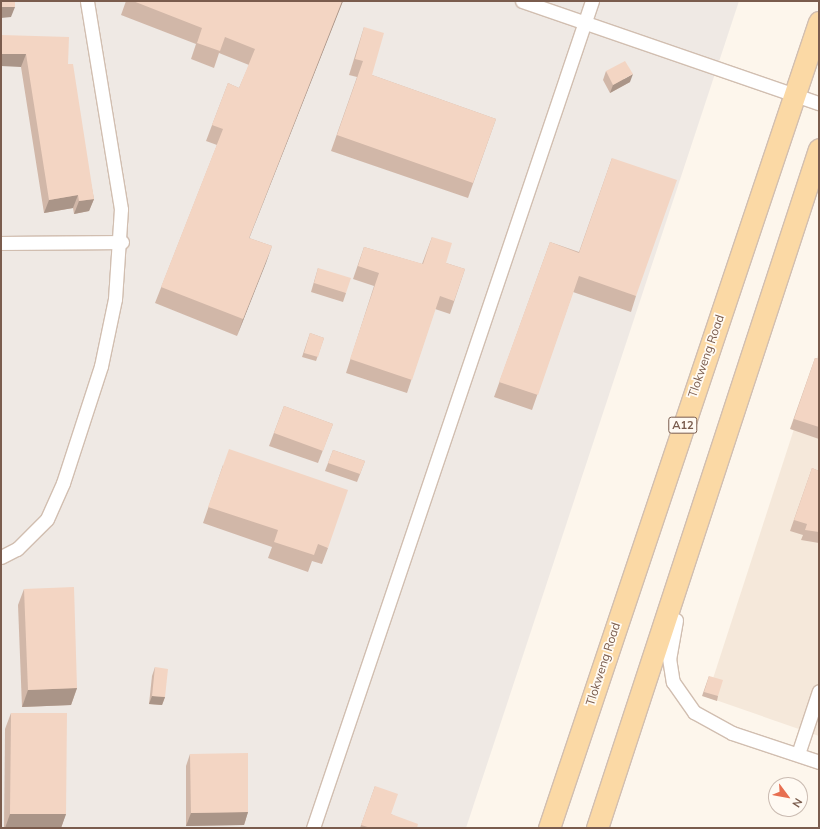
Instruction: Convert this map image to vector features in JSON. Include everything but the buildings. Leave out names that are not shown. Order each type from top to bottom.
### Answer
[{"type":"main road","name":"Tlokweng Road","points":[[549,828],[793,94],[819,22]]},
{"type":"main road","points":[[597,828],[727,435],[819,149]]},
{"type":"street","points":[[1,558],[17,549],[47,519],[63,483],[101,366],[122,242],[114,147],[87,1]]},
{"type":"street","points":[[522,1],[819,103]]},
{"type":"street","points":[[313,828],[592,1]]},
{"type":"street","points":[[1,243],[122,242]]},
{"type":"street","points":[[727,435],[725,459],[705,530],[671,635],[669,658],[673,682],[702,719],[819,762]]},
{"type":"street","points":[[798,754],[819,691]]},
{"type":"shaded area","points":[[1,1],[739,1],[466,828],[1,828]]},
{"type":"shaded area","points":[[819,352],[819,736],[707,697]]}]
